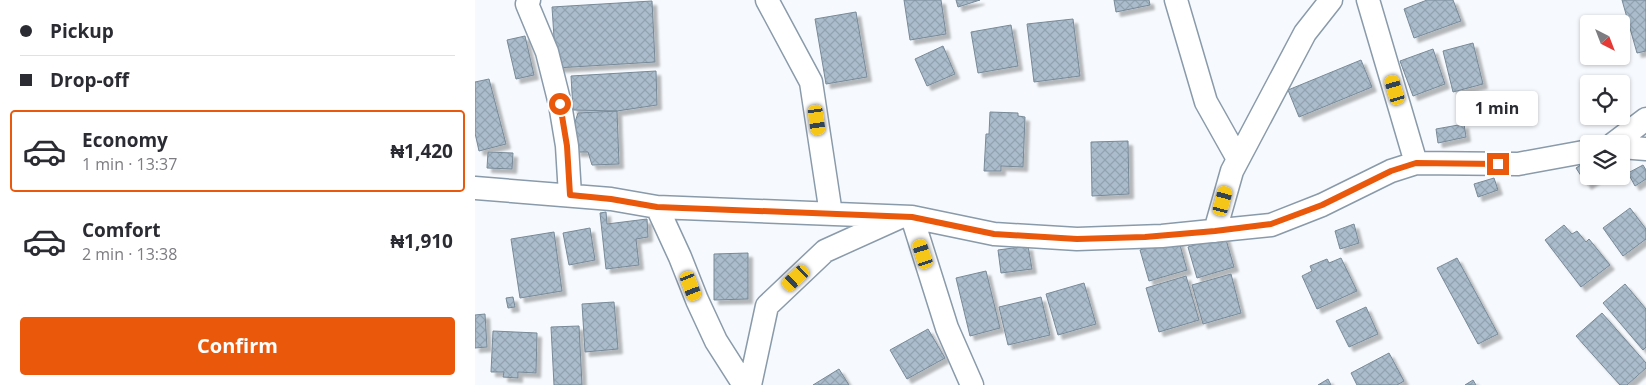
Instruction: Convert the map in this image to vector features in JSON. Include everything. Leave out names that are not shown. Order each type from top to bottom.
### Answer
[{"type":"street","points":[[767,0],[811,82],[831,214]]},
{"type":"street","points":[[1176,0],[1206,102],[1238,159]]},
{"type":"street","points":[[1215,231],[1232,171],[1238,159],[1305,34],[1331,0]]},
{"type":"street","points":[[1368,0],[1416,163]]},
{"type":"street","points":[[530,1],[547,52],[560,104],[567,146],[570,195]]},
{"type":"street","points":[[1625,135],[1646,119]]},
{"type":"street","points":[[1630,148],[1646,149]]},
{"type":"street","points":[[475,188],[611,199],[657,207],[907,217],[994,234],[1077,239],[1162,236],[1271,224],[1322,205],[1391,171],[1416,163],[1518,164],[1580,152]]},
{"type":"street","points":[[657,207],[716,341],[744,385]]},
{"type":"street","points":[[750,385],[767,306],[825,251],[907,217]]},
{"type":"street","points":[[907,217],[947,328],[972,385]]},
{"type":"building","points":[[904,0],[941,0],[946,34],[910,40]]},
{"type":"building","points":[[956,0],[980,0],[958,7]]},
{"type":"building","points":[[1114,0],[1149,0],[1150,5],[1116,12]]},
{"type":"building","points":[[1427,0],[1453,0],[1461,21],[1414,38],[1404,9]]},
{"type":"building","points":[[1622,0],[1646,0],[1646,51],[1637,53],[1630,28],[1630,15],[1626,15]]},
{"type":"building","points":[[652,1],[655,62],[556,68],[552,7]]},
{"type":"building","points":[[856,12],[867,77],[826,84],[815,19]]},
{"type":"building","points":[[1073,19],[1080,76],[1034,82],[1027,24]]},
{"type":"building","points":[[1011,25],[1018,66],[978,73],[971,32]]},
{"type":"building","points":[[525,36],[534,75],[516,79],[507,40]]},
{"type":"building","points":[[1473,43],[1483,84],[1453,92],[1443,51]]},
{"type":"building","points":[[943,46],[955,74],[927,86],[915,59]]},
{"type":"building","points":[[1433,49],[1445,84],[1413,96],[1400,61]]},
{"type":"building","points":[[1361,60],[1372,87],[1299,117],[1288,90]]},
{"type":"building","points":[[656,71],[657,105],[617,111],[573,110],[571,76]]},
{"type":"building","points":[[489,79],[506,144],[479,151],[475,133],[475,82]]},
{"type":"building","points":[[1482,95],[1489,111],[1482,114],[1475,99]]},
{"type":"building","points":[[617,111],[619,164],[592,165],[588,152],[576,152],[575,122],[578,113]]},
{"type":"building","points":[[990,112],[1018,113],[1018,116],[1025,117],[1023,167],[1001,166],[1001,171],[984,171],[986,134],[989,134]]},
{"type":"building","points":[[1464,124],[1466,137],[1438,143],[1436,129]]},
{"type":"building","points":[[1128,141],[1129,194],[1092,196],[1091,142]]},
{"type":"building","points":[[488,152],[513,153],[512,169],[487,168]]},
{"type":"building","points":[[1580,165],[1580,174],[1576,168]]},
{"type":"building","points":[[1643,165],[1646,170],[1646,179],[1635,186],[1630,177],[1630,172]]},
{"type":"building","points":[[1494,178],[1498,190],[1478,197],[1474,184]]},
{"type":"building","points":[[1630,208],[1646,229],[1646,239],[1623,256],[1603,228]]},
{"type":"building","points":[[606,212],[607,224],[647,219],[648,237],[636,239],[639,265],[606,269],[600,213]]},
{"type":"building","points":[[1354,224],[1359,243],[1340,249],[1335,231]]},
{"type":"building","points":[[1564,225],[1572,234],[1577,231],[1586,242],[1589,239],[1610,265],[1581,287],[1545,240]]},
{"type":"building","points":[[590,228],[595,260],[569,265],[563,233]]},
{"type":"building","points":[[554,232],[562,291],[520,298],[511,239]]},
{"type":"building","points":[[1225,236],[1234,267],[1197,278],[1188,247]]},
{"type":"building","points":[[1178,238],[1187,270],[1149,281],[1140,250]]},
{"type":"building","points":[[1028,246],[1032,269],[1001,273],[998,250]]},
{"type":"building","points":[[748,253],[748,299],[714,300],[714,254]]},
{"type":"building","points":[[1341,258],[1357,291],[1317,309],[1302,276],[1312,271],[1310,266],[1327,259],[1329,263]]},
{"type":"building","points":[[1457,258],[1498,334],[1478,344],[1437,268]]},
{"type":"building","points":[[986,271],[1000,328],[970,336],[956,278]]},
{"type":"building","points":[[1231,274],[1241,313],[1203,324],[1192,285]]},
{"type":"building","points":[[1186,276],[1199,320],[1159,332],[1146,288]]},
{"type":"building","points":[[1084,283],[1096,324],[1058,335],[1046,294]]},
{"type":"building","points":[[1625,284],[1646,309],[1646,347],[1643,350],[1603,303]]},
{"type":"building","points":[[513,297],[515,307],[508,308],[506,298]]},
{"type":"building","points":[[1041,297],[1050,335],[1008,345],[999,307]]},
{"type":"building","points":[[614,302],[618,349],[585,352],[582,304]]},
{"type":"building","points":[[1366,307],[1378,334],[1349,347],[1336,321]]},
{"type":"building","points":[[1602,313],[1646,363],[1646,368],[1627,385],[1620,385],[1576,336]]},
{"type":"building","points":[[485,314],[487,347],[475,348],[475,315]]},
{"type":"building","points":[[579,326],[582,385],[554,385],[551,327]]},
{"type":"building","points":[[928,329],[945,358],[907,379],[890,350]]},
{"type":"building","points":[[493,331],[537,333],[536,373],[518,372],[518,378],[503,377],[504,372],[491,372]]},
{"type":"building","points":[[1389,353],[1404,381],[1397,385],[1357,385],[1351,373]]},
{"type":"building","points":[[839,369],[849,385],[813,385]]},
{"type":"building","points":[[1328,379],[1331,385],[1318,385]]},
{"type":"building","points":[[1473,380],[1476,385],[1465,385]]},
{"type":"route","points":[[560,104],[567,146],[570,195],[611,199],[657,207],[912,217],[994,234],[1077,239],[1162,236],[1271,224],[1322,205],[1391,171],[1416,163],[1498,164]]}]
